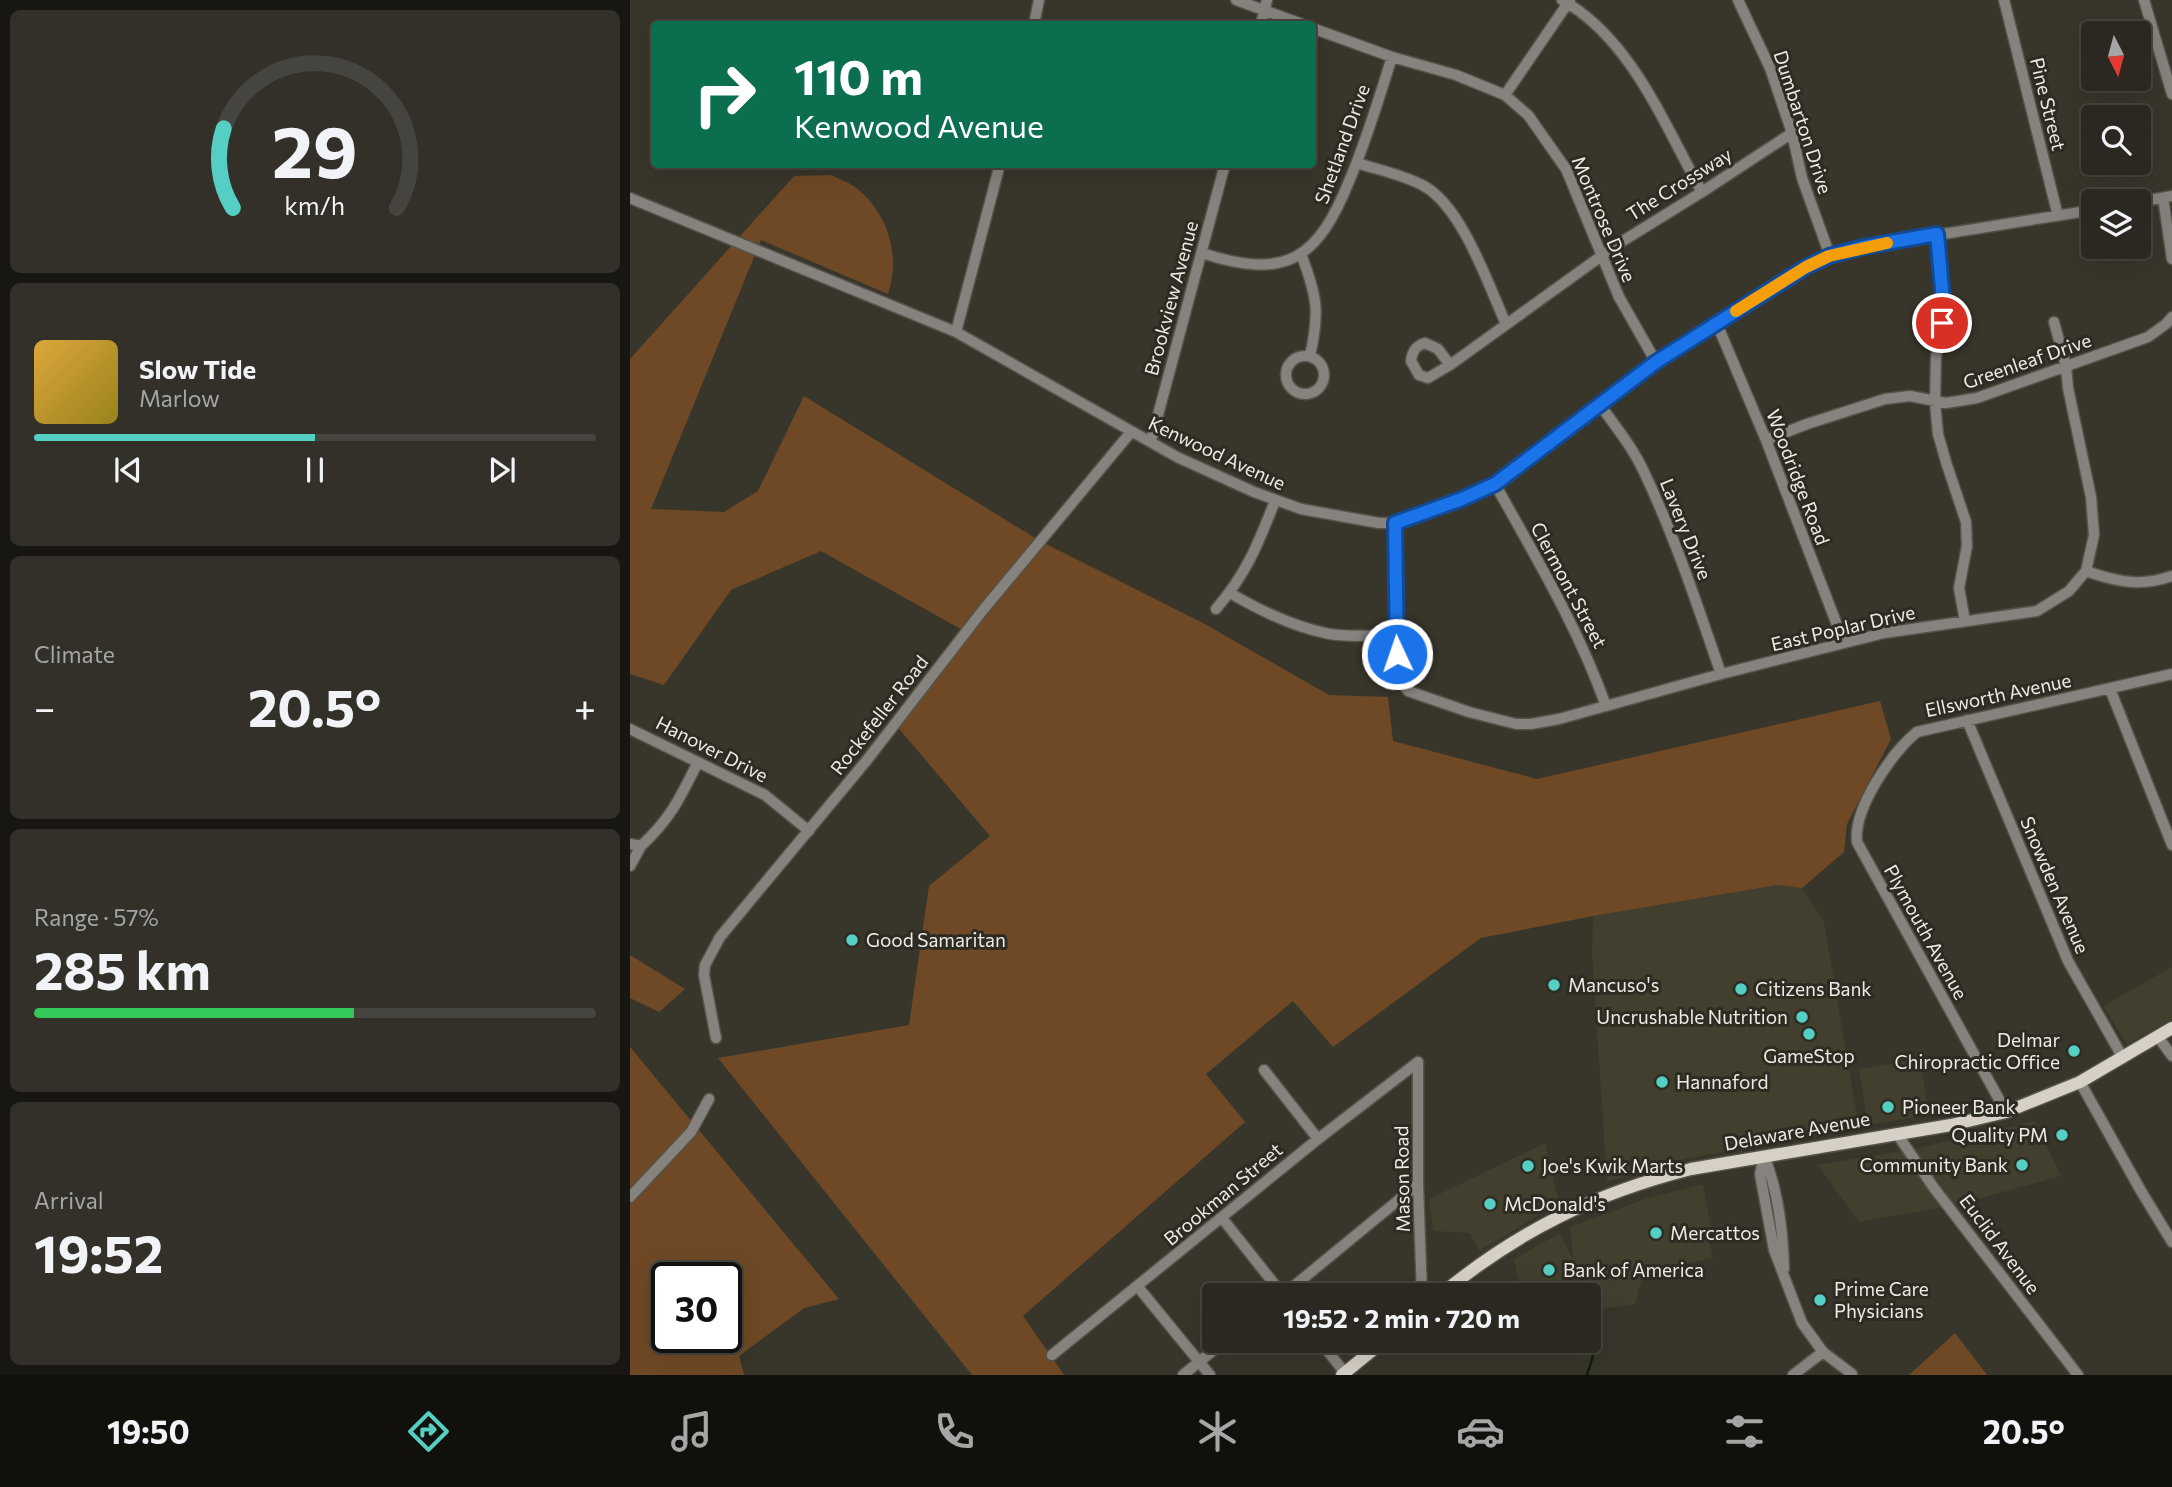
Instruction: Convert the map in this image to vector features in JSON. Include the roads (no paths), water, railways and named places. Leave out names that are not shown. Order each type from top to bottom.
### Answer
[{"type":"main road","name":"Delaware Avenue","points":[[1456,1283],[1502,1248],[1595,1199],[1658,1178],[1764,1156],[1951,1125],[2006,1112],[2080,1082],[2172,1028]]},
{"type":"main road","points":[[1344,1374],[1369,1353]]},
{"type":"street","points":[[1035,21],[1039,0]]},
{"type":"street","points":[[1236,0],[1266,5],[1296,21]]},
{"type":"street","name":"Dumbarton Drive","points":[[1738,0],[1770,68],[1802,178],[1829,256]]},
{"type":"street","name":"Pine Street","points":[[2004,0],[2058,216]]},
{"type":"street","points":[[2144,0],[2172,94]]},
{"type":"street","points":[[1505,95],[1567,1],[1624,56],[1657,107],[1702,192]]},
{"type":"street","name":"Montrose Drive","points":[[1316,29],[1392,57],[1455,75],[1505,95],[1528,115],[1566,169],[1619,297],[1656,362]]},
{"type":"street","name":"Shetland Drive","points":[[1202,253],[1246,266],[1269,265],[1301,254],[1326,231],[1357,163],[1392,57]]},
{"type":"street","name":"The Crossway","points":[[1450,365],[1618,244],[1791,133]]},
{"type":"street","points":[[1357,163],[1420,184],[1448,205],[1464,233],[1506,324]]},
{"type":"street","points":[[956,332],[999,168]]},
{"type":"street","name":"Brookview Avenue","points":[[1151,441],[1224,168]]},
{"type":"street","points":[[2167,197],[2172,259]]},
{"type":"street","name":"Kenwood Avenue","points":[[630,198],[956,332],[1177,457],[1275,500],[1301,509],[1362,521],[1395,523],[1495,484],[1656,362],[1783,280],[1829,256],[1868,246],[2081,212]]},
{"type":"street","points":[[1937,234],[1943,310],[1936,358],[1935,402],[1938,434],[1945,463],[1966,522],[1967,545],[1959,589],[1965,621]]},
{"type":"street","points":[[1301,254],[1314,286],[1317,309],[1317,328],[1310,356]]},
{"type":"street","name":"Greenleaf Drive","points":[[1766,440],[1884,399],[1910,396],[1935,402],[1957,403],[1977,398],[2148,337],[2172,317]]},
{"type":"street","points":[[2054,322],[2066,366],[2068,388],[2093,508],[2094,535],[2086,571],[2131,584],[2172,576]]},
{"type":"street","name":"Woodridge Road","points":[[1717,324],[1766,440],[1844,643]]},
{"type":"street","name":"Lavery Drive","points":[[1600,405],[1644,472],[1691,589],[1721,674]]},
{"type":"street","name":"Rockefeller Road","points":[[716,1038],[705,982],[705,965],[720,937],[910,706],[983,610],[1131,432]]},
{"type":"street","name":"Clermont Street","points":[[1495,484],[1576,633],[1606,706]]},
{"type":"street","points":[[1216,609],[1237,586],[1257,547],[1275,500]]},
{"type":"street","points":[[1230,593],[1286,620],[1325,633],[1396,635],[1395,523]]},
{"type":"street","name":"East Poplar Drive","points":[[1396,635],[1400,681],[1408,691],[1469,712],[1516,724],[1531,724],[1902,630],[2037,611],[2069,591],[2086,571]]},
{"type":"street","name":"Ellsworth Avenue","points":[[1857,842],[1858,820],[1887,763],[1900,746],[1917,732],[2172,674]]},
{"type":"street","points":[[2110,689],[2172,845]]},
{"type":"street","name":"Snowden Avenue","points":[[1967,720],[2068,961],[2123,1058]]},
{"type":"street","name":"Hanover Drive","points":[[630,729],[765,795],[809,831]]},
{"type":"street","points":[[630,866],[636,845],[664,824],[678,803],[698,762]]},
{"type":"street","name":"Plymouth Avenue","points":[[1857,842],[2006,1112]]},
{"type":"street","points":[[2158,1037],[2172,1056]]},
{"type":"street","name":"Brookman Street","points":[[1052,1355],[1318,1139],[1418,1062]]},
{"type":"street","name":"Mason Road","points":[[1418,1062],[1422,1283]]},
{"type":"street","points":[[1264,1070],[1318,1139]]},
{"type":"street","points":[[2080,1082],[2172,1242]]},
{"type":"street","points":[[630,1197],[691,1132],[709,1099]]},
{"type":"street","name":"Euclid Avenue","points":[[1897,1133],[1934,1188],[2078,1375]]},
{"type":"street","points":[[1764,1156],[1760,1174],[1774,1250],[1802,1323],[1823,1352],[1852,1374]]},
{"type":"street","points":[[1298,1283],[1418,1184]]},
{"type":"street","points":[[1222,1218],[1273,1283]]},
{"type":"street","points":[[1138,1287],[1210,1375]]},
{"type":"street","points":[[1793,1375],[1823,1352]]},
{"type":"street","points":[[1184,1375],[1210,1353]]},
{"type":"street","points":[[1329,1353],[1344,1374]]},
{"type":"waterway","points":[[1587,1375],[1594,1353]]},
{"type":"place","name":"Good Samaritan","points":[[852,940]]},
{"type":"place","name":"Mancuso's","points":[[1554,985]]},
{"type":"place","name":"Citizens Bank","points":[[1741,989]]},
{"type":"place","name":"Uncrushable Nutrition","points":[[1802,1017]]},
{"type":"place","name":"GameStop","points":[[1809,1034]]},
{"type":"place","name":"Delmar Chiropractic Office","points":[[2074,1051]]},
{"type":"place","name":"Hannaford","points":[[1662,1082]]},
{"type":"place","name":"Pioneer Bank","points":[[1888,1107]]},
{"type":"place","name":"Quality PM","points":[[2062,1135]]},
{"type":"place","name":"Community Bank","points":[[2022,1165]]},
{"type":"place","name":"Joe's Kwik Marts","points":[[1528,1166]]},
{"type":"place","name":"McDonald's","points":[[1490,1204]]},
{"type":"place","name":"Mercattos","points":[[1656,1233]]},
{"type":"place","name":"Bank of America","points":[[1549,1270]]},
{"type":"place","name":"Prime Care Physicians","points":[[1820,1300]]}]
